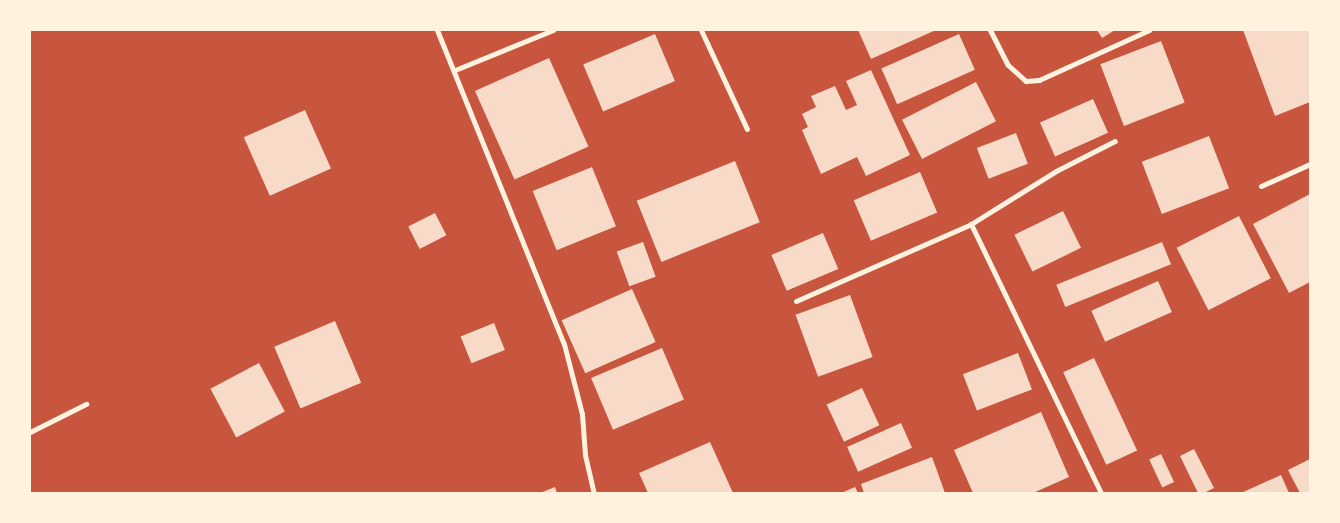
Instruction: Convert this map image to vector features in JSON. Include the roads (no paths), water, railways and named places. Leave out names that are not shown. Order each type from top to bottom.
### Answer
[{"type":"street","points":[[437,30],[455,70],[564,344],[582,414],[585,455],[594,493]]},
{"type":"street","points":[[455,70],[553,30]]},
{"type":"street","points":[[701,30],[747,129]]},
{"type":"street","points":[[990,30],[1008,65],[1026,81],[1039,80],[1149,30]]},
{"type":"street","points":[[796,301],[971,224],[1056,171],[1114,141]]},
{"type":"street","points":[[1261,186],[1310,164]]},
{"type":"street","points":[[971,224],[1101,493]]},
{"type":"street","points":[[30,432],[86,404]]}]
